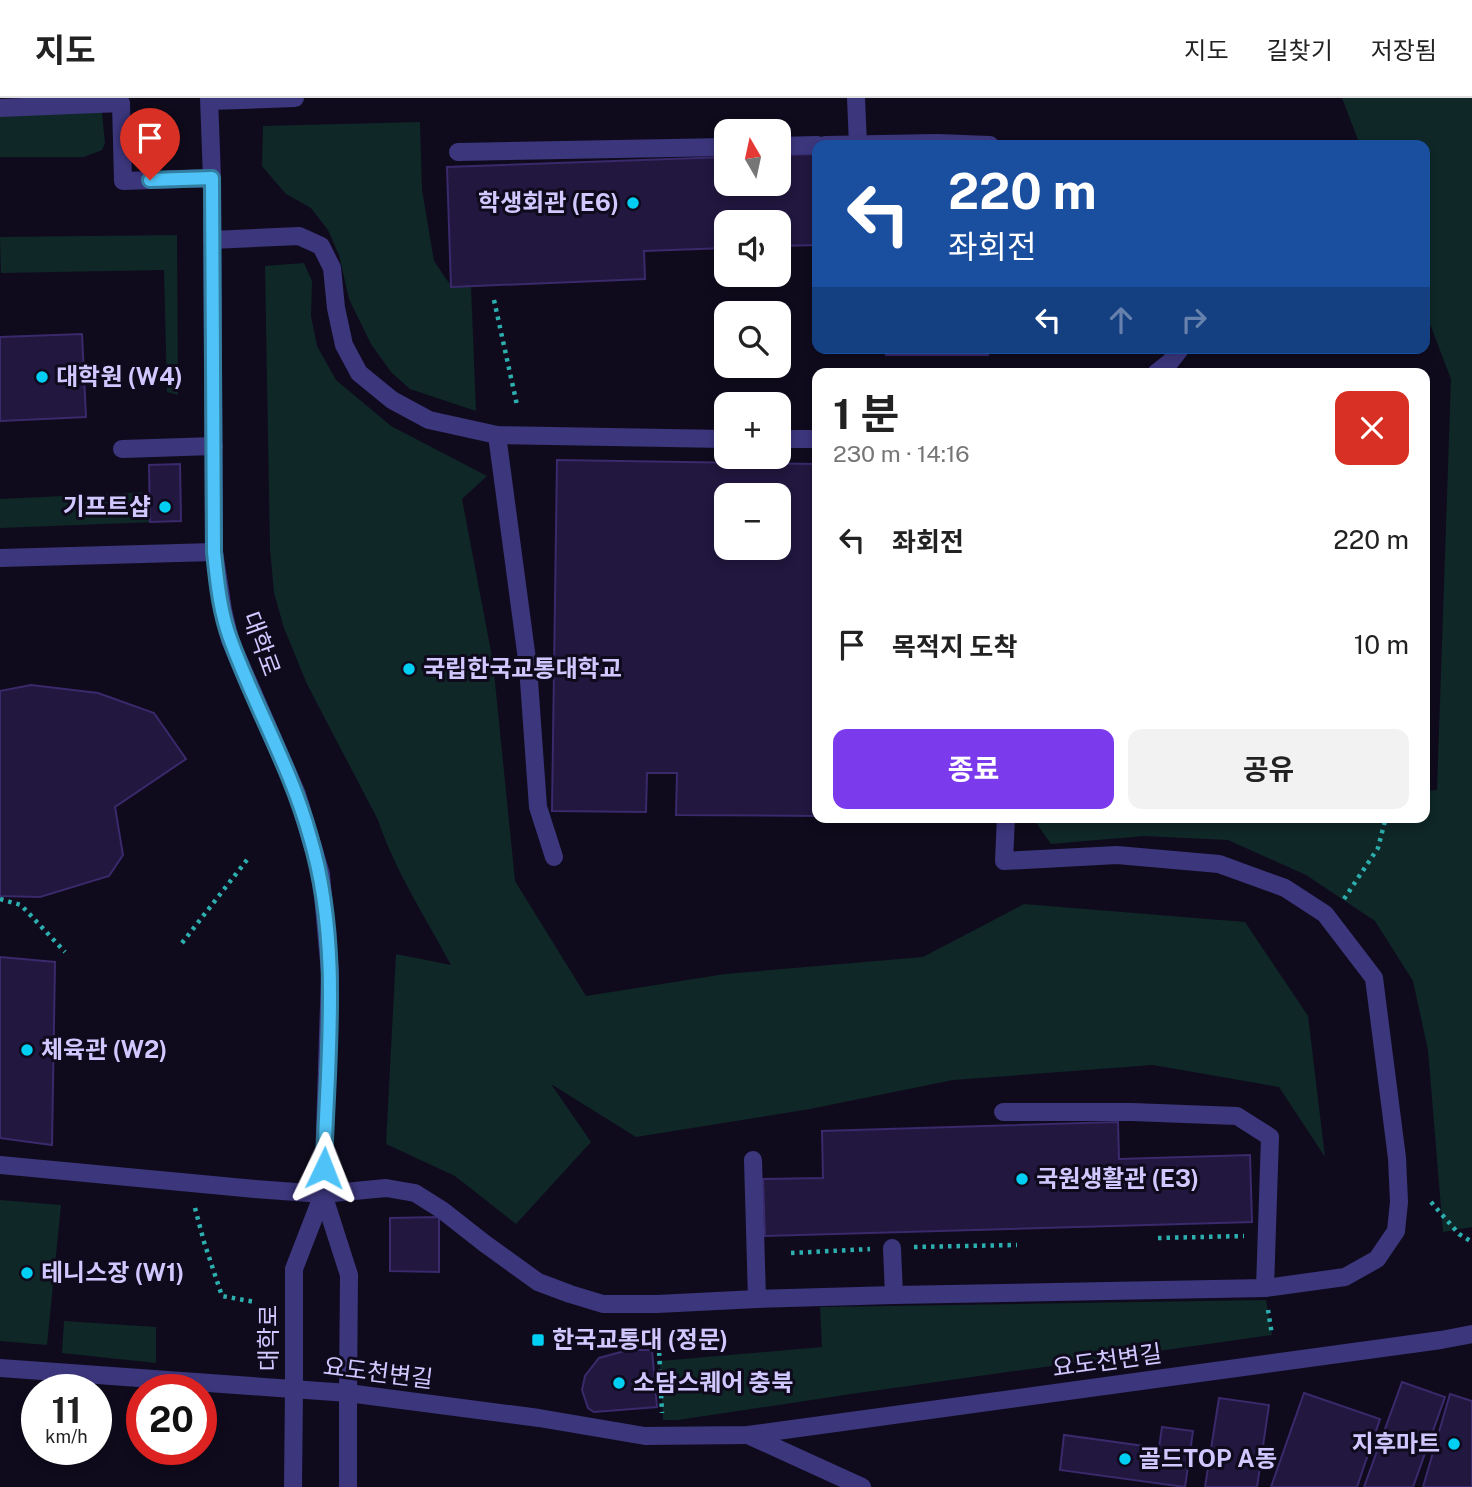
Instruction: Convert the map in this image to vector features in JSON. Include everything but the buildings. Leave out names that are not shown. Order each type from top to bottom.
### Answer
[{"type":"street","points":[[210,100],[295,98]]},
{"type":"street","points":[[856,98],[858,140]]},
{"type":"street","name":"대학로","points":[[210,100],[214,552],[217,579],[230,640],[297,794],[321,874],[330,973],[323,1194],[295,1269],[293,1487]]},
{"type":"street","points":[[0,107],[128,101],[123,181],[212,178]]},
{"type":"street","points":[[791,146],[812,145]]},
{"type":"street","points":[[458,152],[714,147]]},
{"type":"street","points":[[212,240],[299,236],[321,246],[332,268],[344,345],[359,373],[392,400],[429,420],[497,435],[714,439]]},
{"type":"street","points":[[1162,368],[1176,354]]},
{"type":"street","points":[[497,435],[528,667],[538,807],[554,857]]},
{"type":"street","points":[[791,439],[812,439]]},
{"type":"street","points":[[122,449],[214,446]]},
{"type":"street","points":[[0,558],[214,552]]},
{"type":"street","points":[[0,1165],[323,1194],[386,1188],[415,1194],[442,1210],[538,1282],[603,1304],[1265,1289],[1345,1277],[1377,1259],[1396,1231],[1399,1202],[1397,1158],[1374,978],[1325,914],[1285,888],[1219,864],[1117,855],[1004,861],[1006,823]]},
{"type":"street","points":[[1003,1112],[1132,1112],[1237,1116],[1270,1137],[1265,1289]]},
{"type":"street","points":[[753,1160],[757,1299]]},
{"type":"street","name":"대학로","points":[[323,1194],[349,1275],[348,1487]]},
{"type":"street","points":[[892,1248],[894,1296]]},
{"type":"street","name":"요도천변길","points":[[0,1367],[348,1393],[526,1416],[645,1436],[748,1435],[1472,1334]]},
{"type":"street","name":"요도천변길","points":[[748,1435],[862,1487]]},
{"type":"path","points":[[494,300],[517,405]]},
{"type":"path","points":[[1343,900],[1378,848],[1384,823]]},
{"type":"path","points":[[182,943],[250,856]]},
{"type":"path","points":[[0,899],[21,905],[65,952]]},
{"type":"path","points":[[188,1183],[222,1296],[255,1302]]},
{"type":"path","points":[[1431,1202],[1459,1234],[1472,1242]]},
{"type":"path","points":[[1158,1238],[1253,1236]]},
{"type":"path","points":[[791,1253],[1017,1245]]},
{"type":"path","points":[[657,1304],[663,1420]]},
{"type":"green space","points":[[1342,98],[1472,98],[1472,1227],[1443,1232],[1428,1050],[1413,981],[1375,921],[1306,875],[1228,840],[1144,836],[1051,844],[1036,823],[1430,823],[1430,791],[1437,790],[1451,379],[1430,324],[1430,140],[1358,140]]},
{"type":"green space","points":[[88,108],[102,113],[105,143],[102,150],[84,157],[0,157],[0,110]]},
{"type":"green space","points":[[420,122],[422,190],[434,261],[451,286],[471,286],[476,411],[410,389],[391,372],[371,344],[349,299],[339,255],[328,230],[311,208],[286,194],[262,166],[263,126]]},
{"type":"green space","points":[[177,235],[178,395],[167,392],[164,270],[1,273],[0,237]]},
{"type":"green space","points":[[304,263],[312,281],[311,316],[317,346],[336,380],[391,426],[487,476],[462,499],[493,662],[515,881],[586,996],[725,974],[923,957],[1024,904],[1245,922],[1308,1016],[1325,1157],[1279,1087],[1153,1065],[953,1080],[810,1109],[636,1137],[551,1084],[591,1142],[516,1224],[455,1176],[386,1144],[396,954],[451,965],[402,876],[378,820],[307,684],[284,628],[274,593],[270,549],[265,266]]},
{"type":"green space","points":[[180,464],[181,521],[0,528],[0,499],[149,492],[149,465]]},
{"type":"green space","name":"테니스장 (W1)","points":[[0,1200],[61,1205],[47,1345],[0,1341]]},
{"type":"green space","points":[[1266,1300],[1272,1335],[663,1420],[660,1361],[822,1347],[820,1307]]},
{"type":"green space","points":[[64,1321],[156,1327],[156,1363],[62,1353]]},
{"type":"place","name":"학생회관 (E6)","points":[[633,203]]},
{"type":"place","name":"대학원 (W4)","points":[[42,377]]},
{"type":"place","name":"기프트샵","points":[[165,507]]},
{"type":"place","name":"국립한국교통대학교","points":[[409,669]]},
{"type":"place","name":"체육관 (W2)","points":[[27,1050]]},
{"type":"place","name":"국원생활관 (E3)","points":[[1022,1179]]},
{"type":"place","name":"테니스장 (W1)","points":[[27,1273]]},
{"type":"place","name":"한국교통대 (정문)","points":[[538,1340]]},
{"type":"place","name":"소담스퀘어 충북","points":[[619,1383]]},
{"type":"place","name":"지후마트","points":[[1454,1444]]},
{"type":"place","name":"골드TOP A동","points":[[1125,1459]]},
{"type":"route","points":[[150,180],[212,178],[214,552],[217,579],[230,640],[297,794],[321,874],[330,973],[324,1168]]}]
